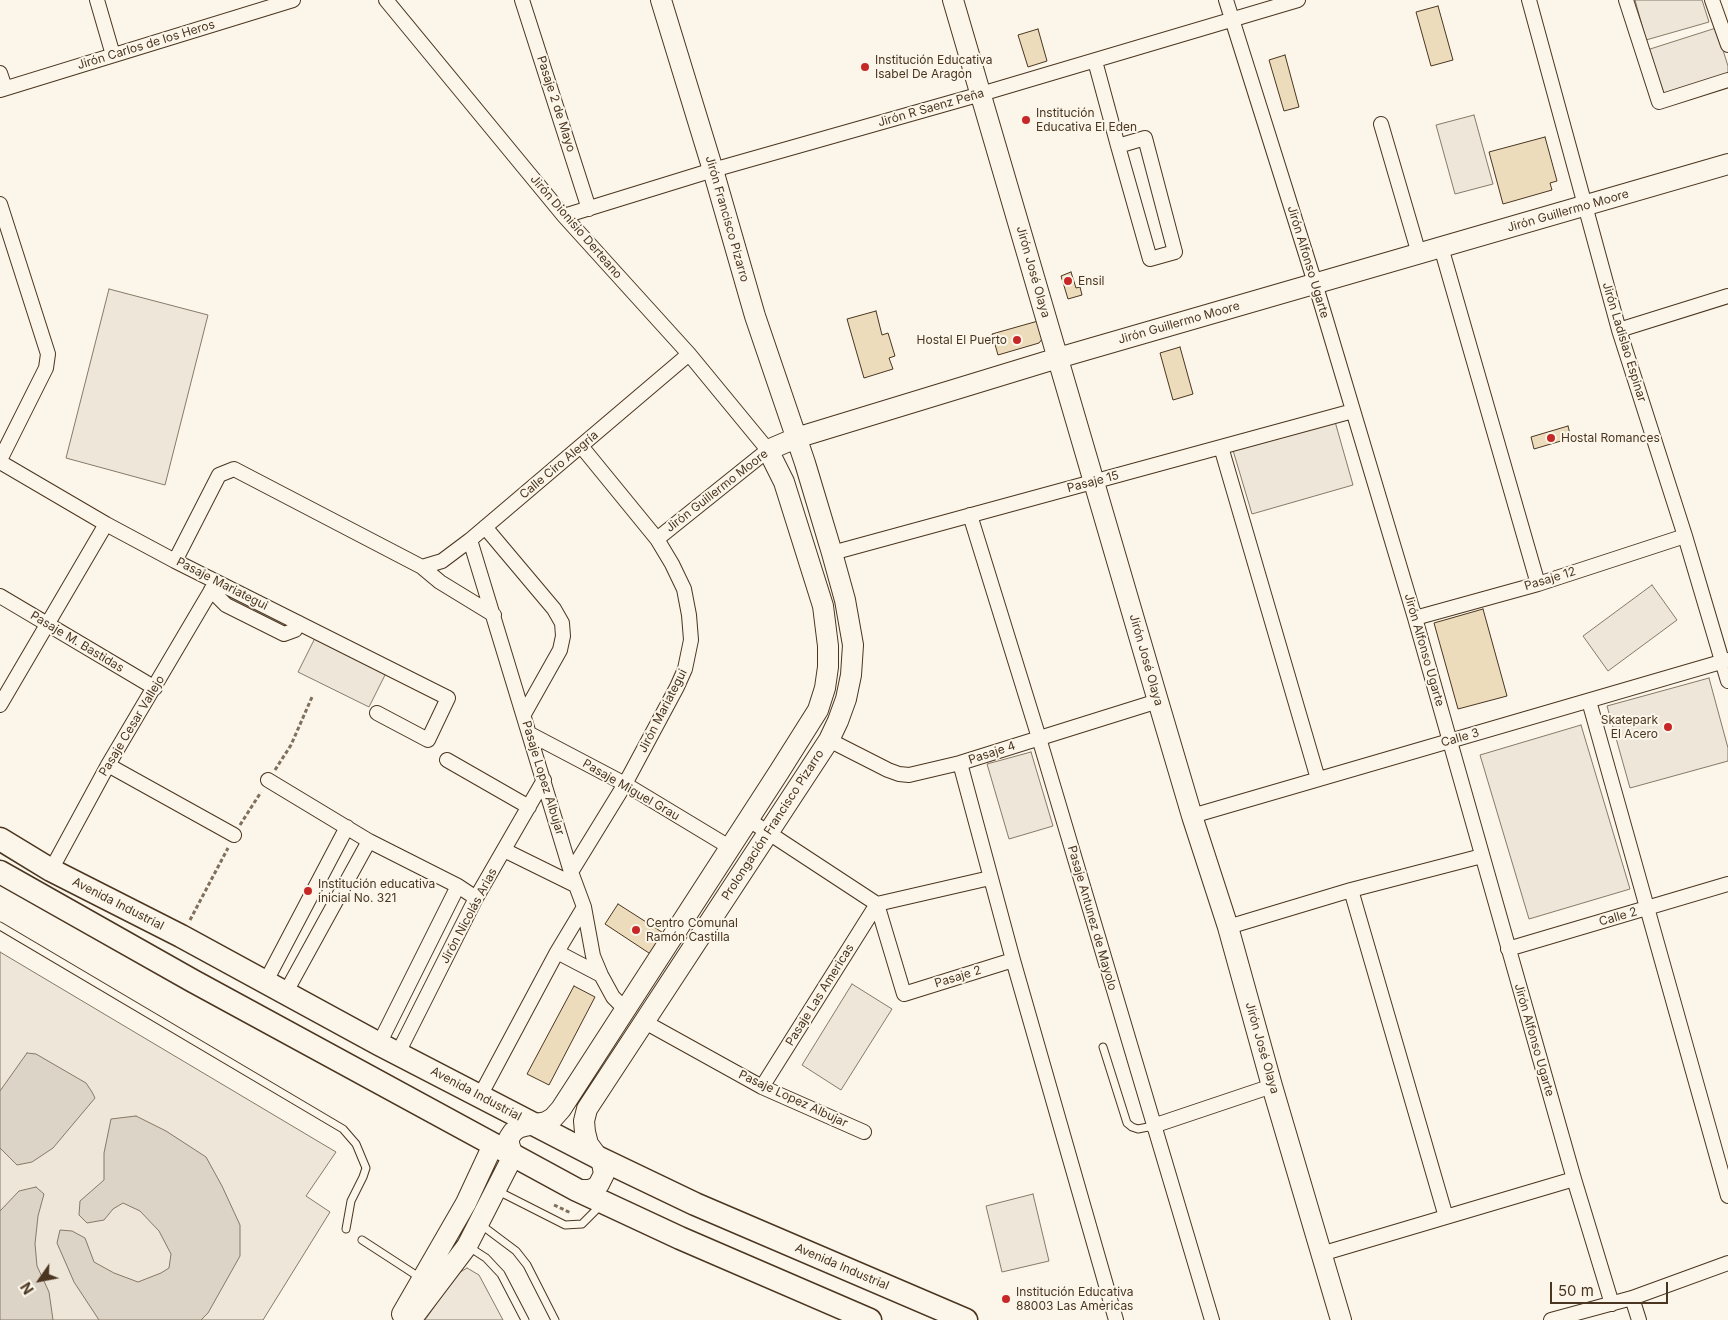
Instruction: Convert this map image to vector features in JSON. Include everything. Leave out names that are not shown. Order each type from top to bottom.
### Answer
[{"type":"main road","name":"Jirón Francisco Pizarro","points":[[661,0],[755,316],[796,438]]},
{"type":"main road","name":"Jirón José Olaya","points":[[953,0],[1192,816],[1228,927],[1272,1086],[1341,1320]]},
{"type":"main road","name":"Jirón Guillermo Moore","points":[[768,450],[796,438],[1058,358],[1728,164]]},
{"type":"main road","name":"Prolongación Francisco Pizarro","points":[[578,1190],[589,1190],[599,1184],[604,1174],[602,1163],[588,1144],[584,1120],[587,1109],[828,740],[846,700],[851,675],[853,646],[845,600],[796,438]]},
{"type":"main road","name":"Prolongación Francisco Pizarro","points":[[513,1156],[509,1138],[513,1132],[518,1128],[546,1122],[553,1118],[561,1109],[731,848],[818,710],[825,688],[828,668],[828,646],[822,606],[784,482],[768,450]]},
{"type":"main road","name":"Avenida Industrial","points":[[0,839],[51,870],[181,936],[388,1048],[599,1158],[694,1204],[966,1320]]},
{"type":"main road","points":[[0,872],[193,981],[513,1156],[603,1203],[870,1320]]},
{"type":"main road","points":[[398,1320],[466,1203],[493,1145]]},
{"type":"main road","points":[[411,1320],[467,1246],[513,1156]]},
{"type":"street","points":[[97,0],[114,55]]},
{"type":"street","name":"Jirón Carlos de los Heros","points":[[2,89],[293,0]]},
{"type":"street","name":"Jirón Dionisio Derteano","points":[[386,0],[564,216],[689,354],[768,450]]},
{"type":"street","name":"Pasaje 2 de Mayo","points":[[522,0],[589,209]]},
{"type":"street","name":"Jirón Alfonso Ugarte","points":[[1226,0],[1316,283],[1415,618],[1574,1179],[1612,1304]]},
{"type":"street","name":"Jirón R Saenz Peña","points":[[564,216],[713,170],[1095,61],[1298,0]]},
{"type":"street","name":"Jirón Ladislao Espinar","points":[[1529,0],[1618,330],[1725,661],[1728,681]]},
{"type":"street","points":[[1626,0],[1659,102],[1728,80]]},
{"type":"street","points":[[1712,0],[1728,45]]},
{"type":"street","points":[[1095,61],[1118,146],[1150,259],[1175,252],[1145,138],[1118,146]]},
{"type":"street","points":[[0,73],[2,89]]},
{"type":"street","points":[[1381,124],[1419,254]]},
{"type":"street","points":[[0,204],[48,354],[46,368],[0,461]]},
{"type":"street","points":[[1441,247],[1538,584]]},
{"type":"street","points":[[1618,330],[1728,296]]},
{"type":"street","name":"Calle Ciro Alegría","points":[[422,567],[442,561],[470,540],[689,354]]},
{"type":"street","name":"Pasaje 15","points":[[832,553],[1353,411]]},
{"type":"street","name":"Jirón Mariategui","points":[[573,878],[677,687],[685,669],[691,640],[684,588],[672,564],[657,539],[581,446]]},
{"type":"street","points":[[1221,447],[1318,779]]},
{"type":"street","name":"Jirón Guillermo Moore","points":[[657,539],[768,450]]},
{"type":"street","name":"Pasaje Mariategui","points":[[0,461],[106,524],[175,560],[213,586],[299,624],[448,698],[428,740],[377,713]]},
{"type":"street","points":[[175,560],[219,475],[234,469],[422,567],[440,582],[494,615]]},
{"type":"street","name":"Pasaje Antunez de Mayolo","points":[[970,515],[1212,1320]]},
{"type":"street","points":[[0,705],[106,524]]},
{"type":"street","points":[[486,527],[554,609],[562,623],[563,636],[560,650],[524,714]]},
{"type":"street","name":"Pasaje 12","points":[[1415,618],[1538,584],[1685,536]]},
{"type":"street","name":"Pasaje Lopez Albujar","points":[[470,540],[573,878],[584,907],[593,956],[613,997],[626,1010]]},
{"type":"street","name":"Pasaje Cesar Vallejo","points":[[51,870],[108,765],[155,688],[213,586]]},
{"type":"street","name":"Pasaje M. Bastidas","points":[[0,596],[155,688]]},
{"type":"street","name":"Calle 3","points":[[1192,816],[1725,661]]},
{"type":"street","name":"Pasaje 4","points":[[828,740],[899,774],[909,774],[960,763],[1158,701]]},
{"type":"street","points":[[1589,701],[1728,1196]]},
{"type":"street","name":"Pasaje Miguel Grau","points":[[530,734],[625,784],[731,848]]},
{"type":"street","points":[[447,760],[529,807]]},
{"type":"street","points":[[960,763],[990,878],[1116,1320]]},
{"type":"street","points":[[108,765],[234,835]]},
{"type":"street","points":[[268,780],[369,841],[458,886],[476,898]]},
{"type":"street","name":"Jirón Nicolás Arias","points":[[388,1048],[544,780]]},
{"type":"street","points":[[748,820],[878,904],[990,878]]},
{"type":"street","points":[[266,981],[347,827]]},
{"type":"street","points":[[286,992],[369,841]]},
{"type":"street","points":[[504,850],[573,878]]},
{"type":"street","points":[[1228,927],[1351,890],[1482,856]]},
{"type":"street","name":"Calle 2","points":[[1508,949],[1728,884]]},
{"type":"street","name":"Jirón Nicolás Arias","points":[[388,1048],[458,886]]},
{"type":"street","points":[[1351,890],[1446,1217]]},
{"type":"street","name":"Pasaje 2","points":[[878,904],[904,994],[1013,960]]},
{"type":"street","name":"Pasaje Las Americas","points":[[762,1087],[878,904]]},
{"type":"street","points":[[480,1096],[557,952],[584,907]]},
{"type":"street","points":[[557,952],[601,975]]},
{"type":"street","name":"Pasaje Lopez Albujar","points":[[644,1021],[762,1087],[864,1132]]},
{"type":"street","points":[[1153,1126],[1272,1086]]},
{"type":"street","points":[[1321,1254],[1574,1179]]},
{"type":"street","points":[[1551,1320],[1632,1298],[1728,1263]]},
{"type":"street","points":[[1632,1298],[1639,1320]]},
{"type":"lane","points":[[0,926],[343,1129],[356,1144],[366,1168],[351,1201],[346,1229]]},
{"type":"lane","points":[[1103,1047],[1127,1123],[1138,1129],[1153,1126]]},
{"type":"lane","points":[[496,1190],[565,1226],[582,1224],[603,1203]]},
{"type":"lane","points":[[478,1222],[522,1258],[555,1320]]},
{"type":"lane","points":[[362,1240],[422,1279]]},
{"type":"lane","points":[[467,1246],[486,1258],[501,1274],[525,1320]]},
{"type":"path","points":[[181,936],[234,835],[292,745],[312,697]]},
{"type":"shaded area","points":[[1635,0],[1702,0],[1709,22],[1646,40]]},
{"type":"shaded area","points":[[1716,28],[1728,66],[1728,78],[1663,99],[1647,50]]},
{"type":"shaded area","points":[[1474,115],[1493,184],[1455,194],[1436,125]]},
{"type":"shaded area","points":[[109,289],[208,315],[165,485],[66,458]]},
{"type":"shaded area","points":[[1334,418],[1353,485],[1252,514],[1232,447]]},
{"type":"shaded area","points":[[1652,585],[1677,620],[1608,671],[1583,636]]},
{"type":"shaded area","points":[[317,634],[388,669],[369,707],[298,672]]},
{"type":"shaded area","name":"Skatepark El Acero","points":[[1709,678],[1728,748],[1728,761],[1630,788],[1607,706]]},
{"type":"shaded area","points":[[1581,725],[1630,889],[1529,919],[1480,755]]},
{"type":"shaded area","points":[[1031,752],[1053,826],[1009,839],[987,764]]},
{"type":"shaded area","points":[[0,952],[336,1152],[306,1196],[330,1212],[263,1320],[0,1320]]},
{"type":"shaded area","points":[[852,984],[892,1009],[841,1090],[802,1065]]},
{"type":"shaded area","points":[[27,1053],[36,1054],[86,1083],[95,1098],[53,1148],[32,1162],[17,1165],[0,1148],[0,1091]]},
{"type":"shaded area","points":[[136,1116],[166,1131],[206,1157],[240,1225],[240,1256],[208,1313],[201,1320],[99,1320],[74,1282],[57,1243],[60,1230],[72,1231],[85,1238],[94,1262],[114,1273],[138,1282],[169,1268],[171,1254],[159,1231],[140,1211],[123,1203],[113,1209],[104,1220],[87,1223],[79,1215],[80,1201],[104,1180],[104,1153],[111,1119]]},
{"type":"shaded area","points":[[36,1187],[44,1194],[38,1216],[35,1244],[37,1266],[49,1292],[53,1320],[0,1320],[0,1211],[19,1191]]},
{"type":"shaded area","points":[[1033,1194],[1049,1261],[1002,1272],[986,1206]]},
{"type":"shaded area","points":[[467,1268],[479,1275],[503,1320],[425,1320],[457,1274]]},
{"type":"building","points":[[1438,6],[1453,60],[1431,66],[1416,12]]},
{"type":"building","points":[[1038,29],[1047,61],[1028,67],[1018,35]]},
{"type":"building","points":[[1285,55],[1299,107],[1284,111],[1269,60]]},
{"type":"building","points":[[1545,137],[1557,181],[1550,183],[1552,190],[1503,204],[1489,152]]},
{"type":"building","name":"Ensil","points":[[1071,272],[1076,288],[1080,287],[1082,295],[1068,299],[1061,276]]},
{"type":"building","points":[[876,311],[882,335],[888,333],[895,356],[889,358],[893,369],[864,378],[847,319]]},
{"type":"building","name":"Hostal El Puerto","points":[[1038,321],[1043,338],[1039,343],[998,355],[992,334]]},
{"type":"building","points":[[1180,347],[1193,394],[1173,400],[1160,353]]},
{"type":"building","name":"Hostal Romances","points":[[1568,426],[1571,438],[1534,449],[1531,437]]},
{"type":"building","points":[[1483,609],[1507,696],[1458,709],[1434,623]]},
{"type":"building","name":"Centro Comunal Ramón Castilla","points":[[618,904],[668,936],[655,957],[605,924]]},
{"type":"building","points":[[574,986],[595,997],[549,1085],[527,1074]]},
{"type":"place","name":"Institución Educativa Isabel De Aragon","points":[[865,67]]},
{"type":"place","name":"Institución Educativa El Eden","points":[[1026,120]]},
{"type":"place","name":"Ensil","points":[[1068,281]]},
{"type":"place","name":"Hostal El Puerto","points":[[1017,340]]},
{"type":"place","name":"Hostal Romances","points":[[1551,438]]},
{"type":"place","name":"Skatepark El Acero","points":[[1668,727]]},
{"type":"place","name":"Institución educativa inicial No. 321","points":[[308,891]]},
{"type":"place","name":"Centro Comunal Ramón Castilla","points":[[636,930]]},
{"type":"place","name":"Institución Educativa 88003 Las Americas","points":[[1006,1299]]}]
